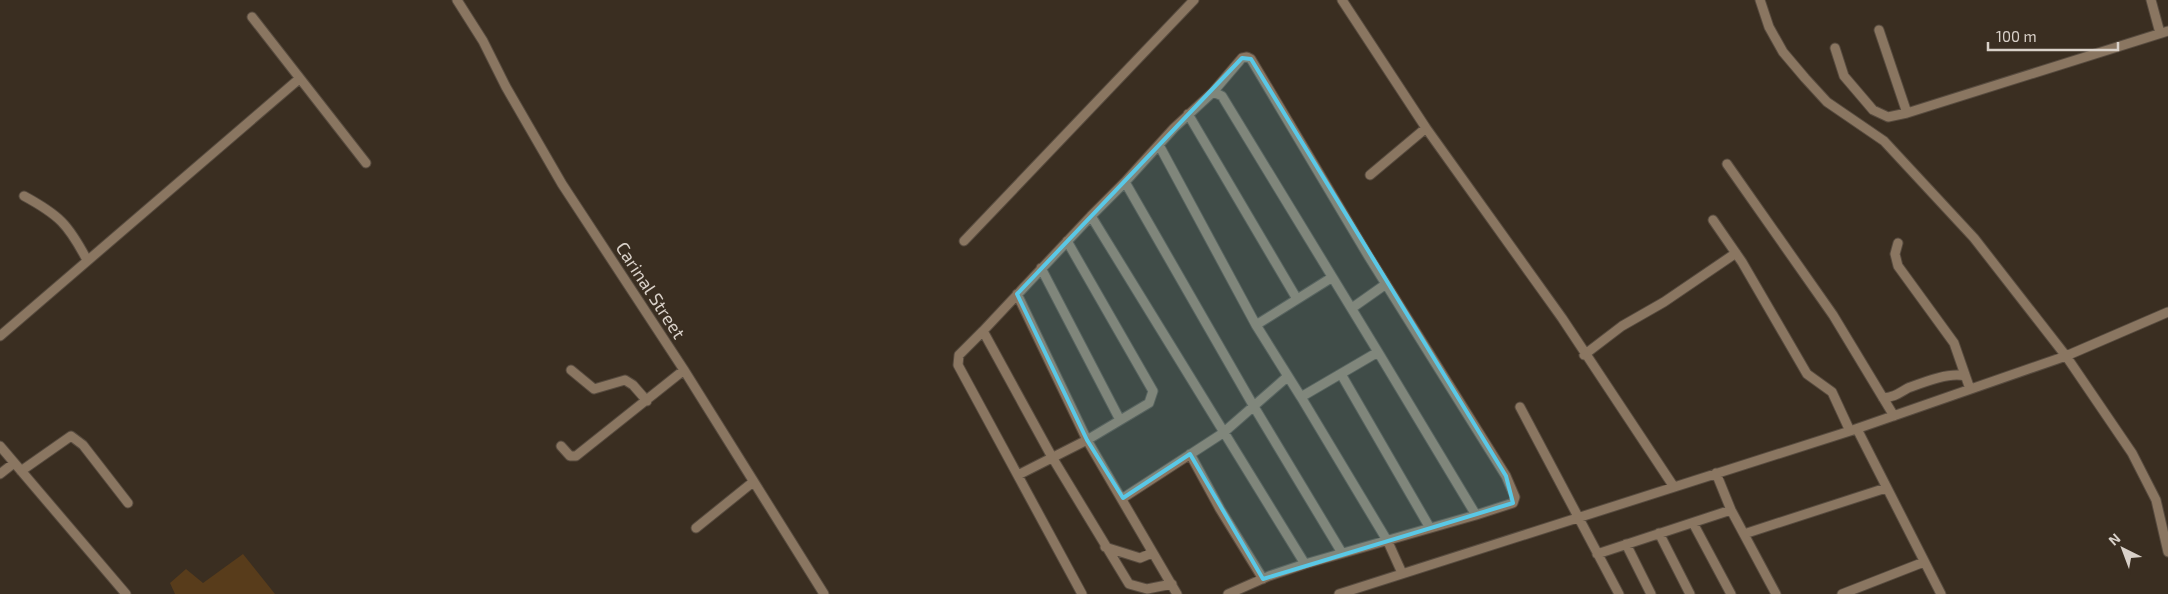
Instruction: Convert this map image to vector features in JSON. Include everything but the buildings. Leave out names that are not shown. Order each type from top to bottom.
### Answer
[{"type":"street","name":"Carinal Street","points":[[457,0],[483,41],[506,86],[562,184],[684,370],[824,594]]},
{"type":"street","points":[[964,241],[1194,0]]},
{"type":"street","points":[[1342,0],[1426,128],[1562,318],[1584,354],[1674,487]]},
{"type":"street","points":[[1760,0],[1783,52],[1805,78],[1827,102],[1884,141],[1974,238],[2066,356],[2132,453],[2156,500],[2168,552]]},
{"type":"street","points":[[1835,48],[1844,76],[1873,110],[1888,117],[1907,113],[2164,32],[2151,0]]},
{"type":"street","points":[[252,17],[366,163]]},
{"type":"street","points":[[1879,30],[1907,113]]},
{"type":"street","points":[[1082,594],[958,365],[960,355],[1188,114],[1214,92],[1242,58],[1247,57],[1251,59],[1386,284],[1506,476],[1515,497],[1513,503],[1508,506],[1388,542],[1305,564],[1228,594]]},
{"type":"street","points":[[0,336],[300,79]]},
{"type":"street","points":[[1214,92],[1222,96],[1476,515]]},
{"type":"street","points":[[1188,114],[1297,299]]},
{"type":"street","points":[[1370,176],[1426,128]]},
{"type":"street","points":[[1159,145],[1256,325],[1388,542],[1402,573]]},
{"type":"street","points":[[1727,164],[1833,315],[1894,416]]},
{"type":"street","points":[[1125,182],[1253,405],[1342,553]]},
{"type":"street","points":[[24,196],[47,209],[66,225],[87,260]]},
{"type":"street","points":[[1092,216],[1223,433],[1305,564]]},
{"type":"street","points":[[1713,220],[1736,254],[1807,374],[1832,392],[1886,488],[1941,594]]},
{"type":"street","points":[[1018,475],[1087,440],[1149,403],[1153,391],[1067,241]]},
{"type":"street","points":[[1898,242],[1895,254],[1898,266],[1954,343],[1970,389]]},
{"type":"street","points":[[1584,354],[1622,326],[1664,302],[1736,254]]},
{"type":"street","points":[[1041,268],[1120,420]]},
{"type":"street","points":[[1256,325],[1331,278]]},
{"type":"street","points":[[1352,308],[1386,284]]},
{"type":"street","points":[[1017,294],[1087,440],[1123,498],[1152,553],[1177,594]]},
{"type":"street","points":[[1339,594],[1361,591],[1402,573],[1853,430],[2066,356],[2168,312]]},
{"type":"street","points":[[982,332],[1052,457],[1129,584],[1135,587],[1154,589],[1172,584]]},
{"type":"street","points":[[1301,397],[1378,352]]},
{"type":"street","points":[[571,370],[594,390],[621,380],[629,381],[647,401]]},
{"type":"street","points":[[560,446],[570,456],[576,456],[684,370]]},
{"type":"street","points":[[1341,374],[1430,528]]},
{"type":"street","points":[[1883,398],[1894,397],[1908,389],[1952,374],[1965,376]]},
{"type":"street","points":[[1123,498],[1223,433],[1287,377]]},
{"type":"street","points":[[1520,407],[1618,594]]},
{"type":"street","points":[[21,471],[71,436],[83,445],[128,503]]},
{"type":"street","points":[[0,446],[126,594]]},
{"type":"street","points":[[1190,454],[1220,509],[1263,579]]},
{"type":"street","points":[[0,474],[14,462]]},
{"type":"street","points":[[1716,473],[1732,510],[1776,594]]},
{"type":"street","points":[[696,528],[753,482]]},
{"type":"street","points":[[1744,534],[1886,488]]},
{"type":"street","points":[[1597,554],[1732,510]]},
{"type":"street","points":[[1693,523],[1731,594]]},
{"type":"street","points":[[1659,533],[1690,594]]},
{"type":"street","points":[[1626,544],[1651,594]]},
{"type":"street","points":[[1105,547],[1140,558],[1152,553]]},
{"type":"street","points":[[1842,594],[1924,562]]},
{"type":"highlighted area","points":[[1242,58],[1251,59],[1506,476],[1513,503],[1263,579],[1190,454],[1123,498],[1087,440],[1017,294]]},
{"type":"shaded area","points":[[243,554],[275,594],[175,594],[170,583],[186,569],[203,583]]}]
